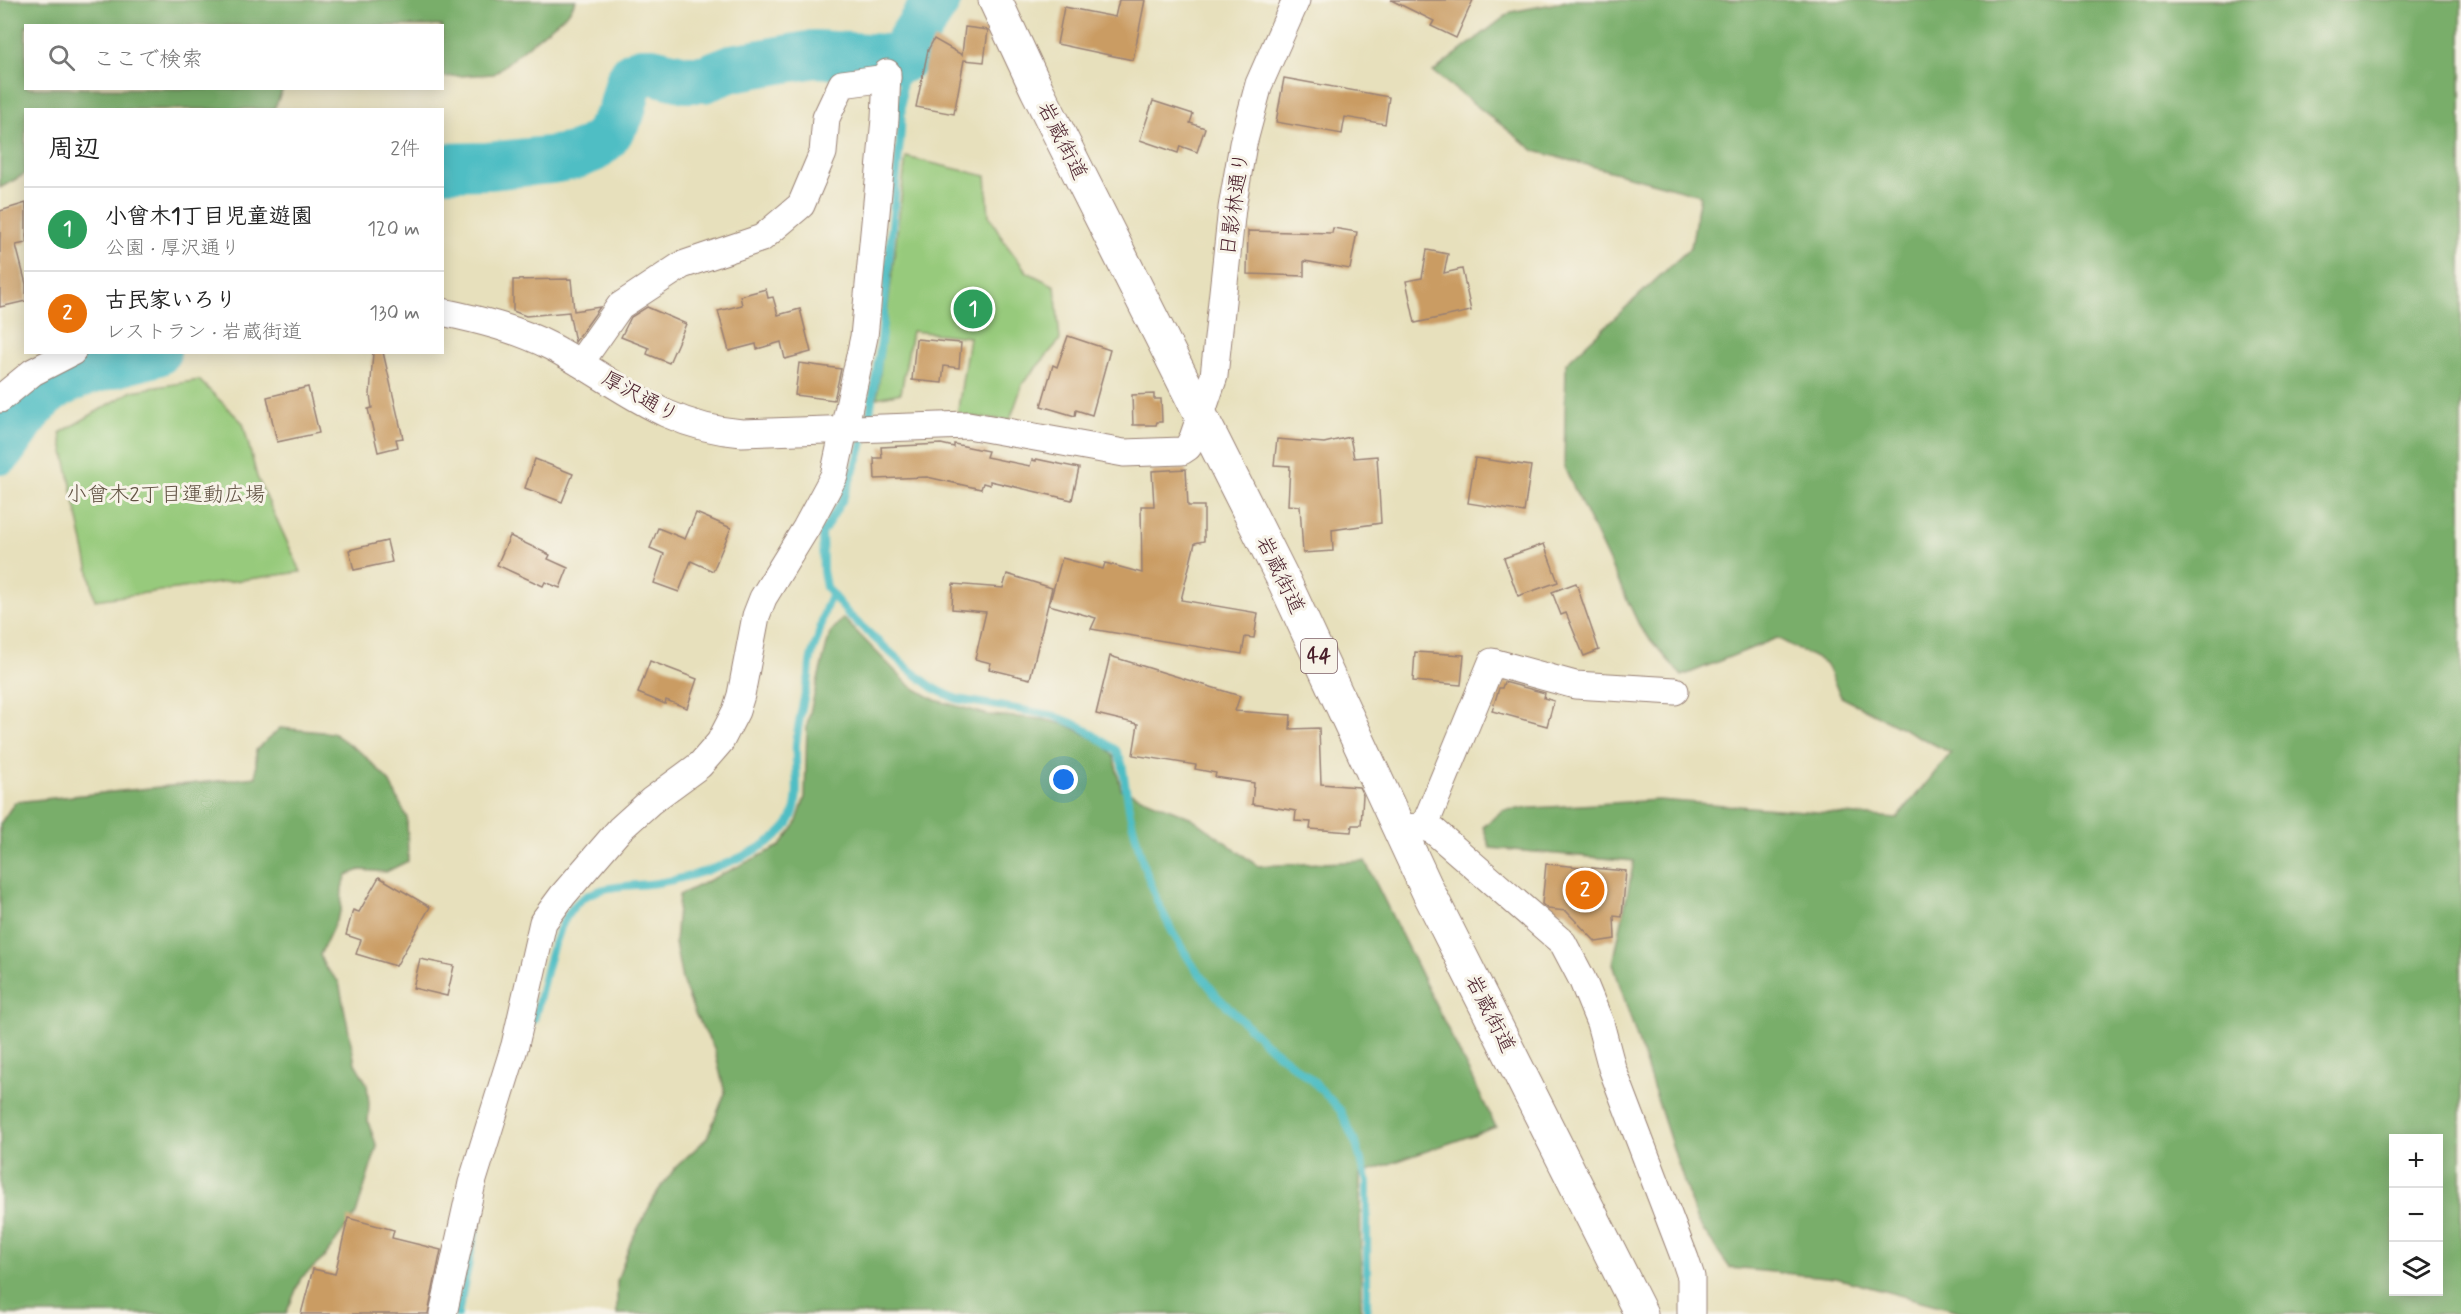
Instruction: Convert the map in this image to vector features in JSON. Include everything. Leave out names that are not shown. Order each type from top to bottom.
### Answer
[{"type":"main road","name":"岩蔵街道","points":[[994,0],[1199,414],[1411,828],[1641,1314]]},
{"type":"street","name":"日影林通り","points":[[1199,414],[1214,376],[1234,198],[1243,144],[1260,84],[1296,0]]},
{"type":"street","points":[[443,1314],[472,1183],[515,1045],[543,922],[563,895],[620,829],[651,801],[700,765],[720,742],[736,711],[741,695],[759,607],[769,585],[826,495],[839,457],[855,429],[854,388],[864,337],[885,119],[886,76],[842,84],[826,118],[823,153],[801,205],[762,238],[682,265],[620,306],[580,363]]},
{"type":"street","name":"厚沢通り","points":[[444,313],[524,334],[580,363],[646,405],[677,420],[698,427],[742,433],[968,426],[1092,449],[1125,453],[1160,453],[1182,451],[1188,447],[1193,438],[1199,414]]},
{"type":"street","points":[[0,399],[33,372],[68,354]]},
{"type":"street","points":[[1675,691],[1575,685],[1492,662],[1411,828],[1434,831],[1563,943],[1600,1023],[1612,1068],[1685,1259],[1691,1277],[1690,1314]]},
{"type":"green space","points":[[0,0],[576,0],[569,12],[494,74],[444,77],[444,24],[24,24],[24,90],[283,90],[274,108],[24,108],[24,175],[0,188]]},
{"type":"green space","points":[[1572,0],[2461,0],[2461,1314],[1969,1314],[1836,1278],[1730,1268],[1697,1222],[1613,964],[1634,861],[1490,848],[1483,827],[1503,810],[1658,800],[1897,818],[1951,753],[1841,697],[1825,663],[1777,638],[1682,676],[1641,629],[1564,467],[1566,363],[1691,247],[1700,195],[1535,151],[1433,72],[1511,12]]},
{"type":"green space","points":[[906,157],[986,176],[989,215],[1005,243],[1027,272],[1055,286],[1060,340],[1023,383],[1010,420],[957,416],[969,337],[912,331],[901,393],[877,398]]},
{"type":"green space","name":"小曾木2丁目運動広場","points":[[199,380],[243,423],[257,477],[301,572],[95,600],[60,433],[132,391]]},
{"type":"green space","points":[[843,618],[909,685],[935,700],[989,715],[1042,719],[1067,725],[1106,746],[1114,757],[1121,789],[1192,818],[1258,866],[1365,861],[1496,1127],[1360,1174],[1361,1314],[617,1314],[617,1281],[631,1241],[658,1191],[676,1167],[707,1138],[725,1093],[714,1048],[695,1014],[682,980],[675,943],[679,895],[780,846],[796,824],[805,797],[807,725],[830,633]]},
{"type":"green space","points":[[280,728],[333,733],[363,754],[389,781],[407,818],[408,861],[386,872],[360,870],[347,875],[342,888],[341,910],[320,955],[325,967],[339,982],[355,1063],[367,1084],[368,1122],[377,1147],[356,1214],[323,1259],[301,1278],[286,1314],[0,1314],[0,824],[15,802],[256,777],[256,750]]},
{"type":"building","points":[[1119,0],[1145,0],[1133,60],[1057,44],[1064,7],[1115,17]]},
{"type":"building","points":[[1391,0],[1473,0],[1456,38],[1431,26],[1434,21]]},
{"type":"building","points":[[965,27],[988,30],[984,62],[964,60],[954,114],[916,107],[928,50],[934,39],[962,55]]},
{"type":"building","points":[[1284,78],[1389,97],[1385,124],[1345,117],[1342,134],[1276,122]]},
{"type":"building","points":[[1153,101],[1193,114],[1190,123],[1205,128],[1197,152],[1180,146],[1178,153],[1140,140]]},
{"type":"building","points":[[24,204],[24,243],[16,245],[24,276],[24,301],[0,307],[0,211]]},
{"type":"building","points":[[1333,228],[1357,232],[1350,269],[1304,261],[1304,276],[1247,274],[1248,231],[1332,233]]},
{"type":"building","points":[[1427,250],[1448,254],[1444,273],[1462,269],[1471,311],[1415,323],[1406,281],[1422,278]]},
{"type":"building","points":[[571,279],[574,311],[600,307],[575,342],[569,312],[526,316],[513,311],[513,280]]},
{"type":"building","points":[[766,289],[768,298],[773,297],[778,315],[800,309],[811,352],[785,359],[781,342],[757,349],[756,344],[729,351],[718,311],[742,305],[740,296]]},
{"type":"building","points":[[647,307],[686,324],[669,363],[647,354],[649,348],[621,337],[631,317]]},
{"type":"building","points":[[1068,336],[1110,350],[1092,415],[1076,410],[1075,416],[1041,406],[1053,365],[1057,367]]},
{"type":"building","points":[[916,339],[961,343],[959,368],[944,366],[942,383],[912,380]]},
{"type":"building","points":[[373,354],[383,354],[403,438],[396,439],[398,447],[378,452],[368,409],[372,408],[370,395]]},
{"type":"building","points":[[799,363],[841,369],[834,400],[795,395]]},
{"type":"building","points":[[308,387],[319,433],[277,442],[267,397]]},
{"type":"building","points":[[1154,394],[1154,399],[1161,399],[1162,422],[1157,422],[1156,425],[1133,425],[1132,395]]},
{"type":"building","points":[[1350,437],[1354,458],[1377,456],[1381,523],[1332,530],[1333,551],[1303,553],[1300,506],[1288,505],[1290,466],[1274,465],[1277,439],[1324,443]]},
{"type":"building","points":[[941,444],[954,447],[954,444],[988,451],[986,457],[1030,466],[1032,460],[1036,461],[1036,459],[1079,468],[1072,500],[990,481],[990,485],[983,483],[981,489],[927,477],[875,479],[874,458],[882,458],[881,447]]},
{"type":"building","points":[[1475,458],[1531,466],[1524,512],[1468,503]]},
{"type":"building","points":[[535,459],[573,474],[562,502],[525,488]]},
{"type":"building","points":[[1186,469],[1188,506],[1204,506],[1204,541],[1195,543],[1181,600],[1258,613],[1254,638],[1245,637],[1242,654],[1091,629],[1096,618],[1049,605],[1062,558],[1103,569],[1105,563],[1142,573],[1141,506],[1154,506],[1152,471]]},
{"type":"building","points":[[696,513],[731,528],[713,571],[691,561],[679,592],[654,583],[664,554],[650,548],[658,528],[685,539]]},
{"type":"building","points":[[510,536],[550,555],[548,559],[568,568],[560,588],[545,582],[543,586],[497,565]]},
{"type":"building","points":[[387,541],[392,562],[354,570],[349,550]]},
{"type":"building","points":[[1544,544],[1558,582],[1518,596],[1504,558]]},
{"type":"building","points":[[1007,574],[1052,588],[1030,679],[989,669],[991,663],[975,659],[986,612],[952,609],[953,584],[1003,588]]},
{"type":"building","points":[[1576,583],[1599,650],[1584,656],[1566,613],[1561,615],[1552,592]]},
{"type":"building","points":[[1415,652],[1464,655],[1461,685],[1413,681]]},
{"type":"building","points":[[1110,656],[1240,696],[1235,711],[1291,715],[1290,729],[1319,728],[1321,784],[1359,787],[1363,795],[1361,825],[1352,825],[1351,832],[1310,829],[1311,822],[1295,821],[1296,811],[1252,804],[1254,783],[1215,777],[1216,773],[1195,769],[1196,765],[1133,755],[1138,724],[1096,714]]},
{"type":"building","points":[[650,661],[697,679],[687,708],[666,700],[665,704],[638,693]]},
{"type":"building","points":[[1504,682],[1545,693],[1544,698],[1554,701],[1547,726],[1492,711],[1499,688],[1502,688]]},
{"type":"building","points":[[1546,864],[1626,871],[1622,917],[1614,916],[1615,939],[1596,942],[1566,911],[1548,909],[1542,904]]},
{"type":"building","points":[[379,877],[430,907],[396,966],[356,954],[361,940],[346,935],[353,910],[359,912]]},
{"type":"building","points":[[420,959],[454,966],[447,996],[413,988]]},
{"type":"building","points":[[348,1218],[394,1230],[392,1238],[441,1250],[428,1314],[301,1314],[313,1269],[335,1274]]},
{"type":"waterway","points":[[444,167],[488,166],[550,160],[574,156],[592,149],[605,138],[613,126],[621,113],[629,82],[633,75],[641,71],[652,71],[686,79],[704,79],[732,68],[815,54],[903,59],[905,49],[937,0]]},
{"type":"waterway","points":[[903,59],[901,130],[881,342],[870,413],[861,450],[843,499],[822,534],[826,587],[849,615],[911,671],[935,689],[957,699],[1052,715],[1080,726],[1116,750],[1122,763],[1130,814],[1142,860],[1157,901],[1174,935],[1192,964],[1217,996],[1266,1044],[1312,1080],[1340,1110],[1356,1144],[1367,1181],[1367,1314]]},
{"type":"waterway","points":[[0,451],[30,410],[51,389],[88,372],[150,354]]},
{"type":"waterway","points":[[534,1020],[549,960],[560,929],[575,905],[583,898],[603,889],[672,880],[728,863],[764,845],[788,824],[793,815],[797,796],[796,744],[809,678],[810,661],[832,594]]},
{"type":"waterway","points":[[458,1314],[477,1223]]},
{"type":"place","name":"小曾木1丁目児童遊園","points":[[973,309]]},
{"type":"place","name":"古民家いろり","points":[[1585,890]]}]
